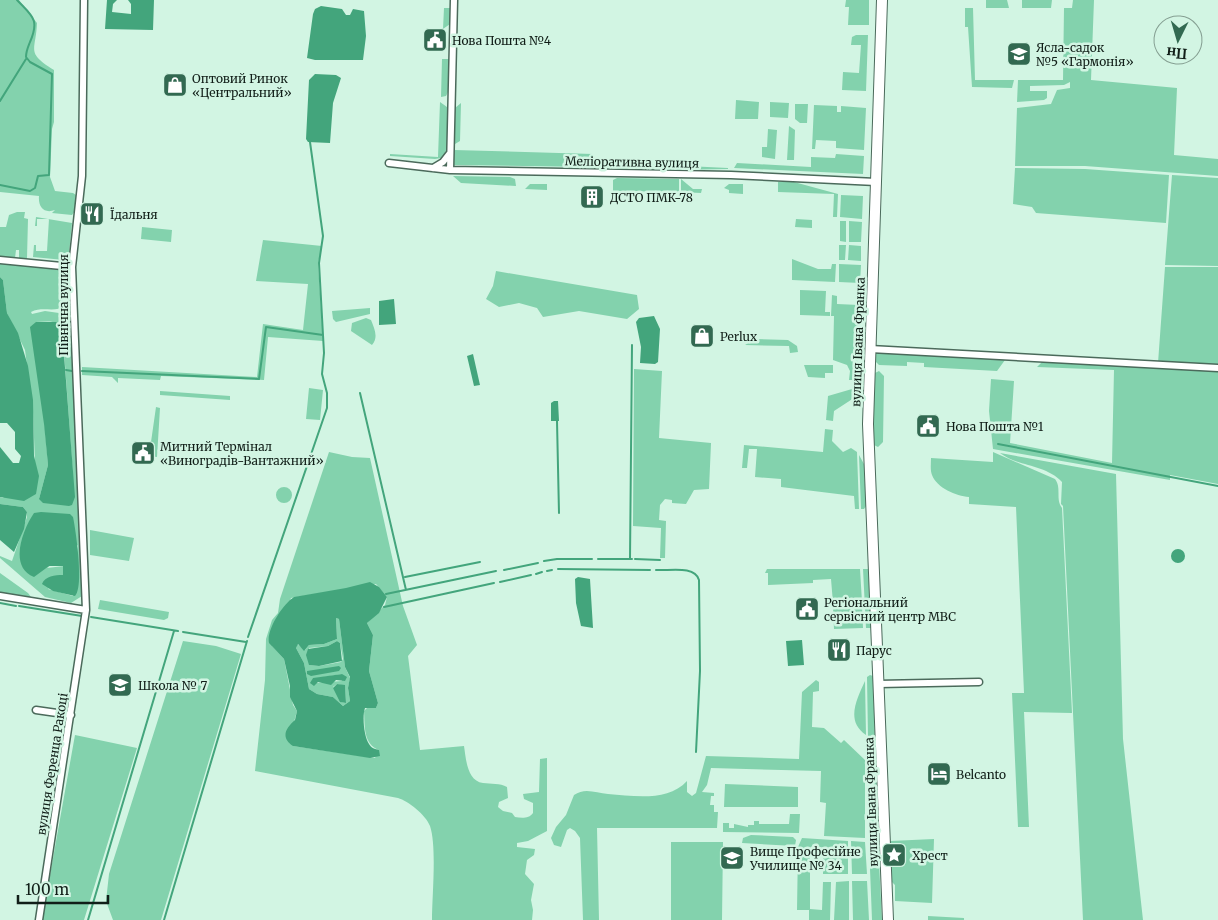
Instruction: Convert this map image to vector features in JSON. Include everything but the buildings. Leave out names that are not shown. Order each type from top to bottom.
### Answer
[{"type":"main road","name":"вулиця Івана Франка","points":[[882,0],[868,441],[888,920]]},
{"type":"street","name":"Північна вулиця","points":[[84,0],[82,176],[72,266],[86,610]]},
{"type":"street","points":[[450,170],[454,0]]},
{"type":"street","points":[[432,168],[443,162],[450,152]]},
{"type":"street","name":"Меліоративна вулиця","points":[[389,163],[450,170],[731,175],[876,182]]},
{"type":"street","points":[[0,260],[72,266]]},
{"type":"street","points":[[870,349],[1218,368]]},
{"type":"street","points":[[0,596],[86,610]]},
{"type":"street","name":"вулиця Ференца Ракоці","points":[[39,920],[86,610]]},
{"type":"street","points":[[878,684],[979,682]]},
{"type":"street","points":[[36,710],[71,715]]},
{"type":"shaded area","points":[[0,0],[19,0],[37,23],[34,50],[39,59],[54,70],[54,122],[50,177],[55,191],[76,195],[75,211],[72,215],[52,213],[55,210],[48,211],[42,209],[39,196],[0,192]]},
{"type":"shaded area","points":[[107,0],[117,0],[113,4],[112,12],[131,14],[131,4],[128,0],[154,0],[153,30],[105,29]]},
{"type":"shaded area","points":[[846,0],[869,0],[869,25],[848,25],[849,7],[845,7]]},
{"type":"shaded area","points":[[986,0],[1007,0],[1009,8],[986,8]]},
{"type":"shaded area","points":[[1022,0],[1052,0],[1051,8],[1022,8]]},
{"type":"shaded area","points":[[1073,0],[1094,0],[1091,80],[1177,88],[1174,155],[1218,159],[1218,176],[1085,166],[1015,166],[1017,108],[1051,104],[1057,90],[1070,88],[1070,82],[1064,85],[1030,86],[1030,91],[1047,91],[1047,98],[1044,100],[1017,102],[1018,80],[1063,80],[1064,8],[1072,8]]},
{"type":"shaded area","points":[[321,6],[342,9],[346,15],[350,15],[353,9],[364,11],[366,36],[363,60],[315,60],[307,58],[313,14],[315,9]]},
{"type":"shaded area","points":[[444,8],[450,8],[450,24],[443,29]]},
{"type":"shaded area","points":[[965,8],[973,8],[975,80],[1014,80],[1012,88],[972,87],[968,27],[965,27]]},
{"type":"shaded area","points":[[868,35],[866,91],[842,90],[843,72],[859,73],[861,45],[851,45],[852,37]]},
{"type":"shaded area","points":[[442,59],[449,59],[449,90],[446,96],[441,97]]},
{"type":"shaded area","points":[[315,74],[336,75],[341,78],[333,103],[330,143],[308,142],[306,139],[309,80]]},
{"type":"shaded area","points":[[736,100],[759,102],[758,119],[735,119]]},
{"type":"shaded area","points":[[440,102],[447,107],[449,119],[447,147],[442,158],[390,156],[390,154],[438,157]]},
{"type":"shaded area","points":[[770,102],[789,103],[788,118],[770,117]]},
{"type":"shaded area","points":[[461,103],[460,141],[455,144],[455,108]]},
{"type":"shaded area","points":[[795,104],[808,104],[807,123],[800,123],[795,119]]},
{"type":"shaded area","points":[[814,105],[837,106],[837,112],[841,112],[841,106],[866,108],[864,150],[836,148],[836,141],[816,140],[815,149],[812,149]]},
{"type":"shaded area","points":[[789,126],[795,130],[794,160],[787,160]]},
{"type":"shaded area","points":[[768,129],[777,130],[775,159],[762,157],[762,147],[767,147]]},
{"type":"shaded area","points":[[454,150],[593,154],[592,167],[454,165]]},
{"type":"shaded area","points":[[836,154],[864,156],[863,174],[734,168],[737,163],[811,167],[811,157],[835,158]]},
{"type":"shaded area","points":[[612,160],[645,161],[645,164],[660,165],[657,170],[618,169],[613,166]]},
{"type":"shaded area","points":[[666,165],[728,168],[728,169],[670,170]]},
{"type":"shaded area","points":[[1015,168],[1085,169],[1169,175],[1166,223],[1036,213],[1032,207],[1013,204]]},
{"type":"shaded area","points":[[1172,175],[1218,178],[1218,266],[1165,265]]},
{"type":"shaded area","points":[[453,176],[510,177],[515,179],[516,186],[461,183]]},
{"type":"shaded area","points":[[617,178],[679,179],[679,192],[613,191],[613,180]]},
{"type":"shaded area","points":[[681,179],[693,189],[702,189],[701,193],[681,192]]},
{"type":"shaded area","points":[[778,182],[794,182],[838,194],[837,217],[833,217],[834,194],[778,192]]},
{"type":"shaded area","points":[[530,184],[547,184],[547,190],[525,189]]},
{"type":"shaded area","points":[[729,184],[743,184],[743,194],[729,193],[729,190],[724,188]]},
{"type":"shaded area","points":[[841,195],[863,196],[862,219],[840,217]]},
{"type":"shaded area","points":[[25,212],[24,218],[28,219],[27,258],[19,258],[19,250],[16,250],[15,258],[0,257],[0,227],[6,227],[9,215]]},
{"type":"shaded area","points":[[36,217],[48,219],[37,219],[37,226],[35,226]]},
{"type":"shaded area","points":[[49,219],[72,223],[69,254],[64,260],[33,257],[34,245],[36,245],[36,251],[47,251]]},
{"type":"shaded area","points":[[796,219],[812,220],[812,228],[795,227]]},
{"type":"shaded area","points":[[840,221],[846,221],[846,242],[840,241]]},
{"type":"shaded area","points":[[849,221],[862,222],[861,242],[849,242]]},
{"type":"shaded area","points":[[142,227],[172,230],[171,242],[141,239]]},
{"type":"shaded area","points":[[263,240],[322,246],[318,263],[323,341],[268,337],[264,380],[161,376],[160,380],[118,378],[118,383],[112,377],[82,375],[82,367],[257,377],[263,324],[303,330],[308,284],[256,281]]},
{"type":"shaded area","points":[[839,245],[846,245],[845,260],[839,260]]},
{"type":"shaded area","points":[[849,245],[861,246],[861,261],[848,260]]},
{"type":"shaded area","points":[[792,259],[818,269],[831,269],[832,264],[836,264],[835,282],[792,280]]},
{"type":"shaded area","points":[[0,262],[69,269],[66,306],[31,312],[32,314],[45,311],[66,314],[67,332],[63,333],[59,325],[53,322],[36,322],[48,465],[39,499],[73,475],[63,337],[69,338],[71,346],[83,583],[82,596],[71,603],[45,597],[0,558],[0,556],[12,561],[27,512],[23,507],[0,504],[0,497],[3,498],[35,463],[33,412],[25,350],[7,313],[3,280],[0,277]],"holes":[[[78,545],[73,596],[48,589],[63,575],[64,566],[47,568]]]},
{"type":"shaded area","points":[[839,264],[861,265],[860,283],[839,282]]},
{"type":"shaded area","points":[[1165,267],[1218,267],[1218,366],[1158,363]]},
{"type":"shaded area","points":[[496,271],[637,295],[639,309],[627,319],[579,311],[543,317],[537,308],[519,303],[499,307],[486,299],[493,286]]},
{"type":"shaded area","points":[[0,277],[3,280],[7,313],[18,333],[28,366],[33,400],[34,456],[39,476],[36,494],[24,501],[0,497],[0,447],[13,463],[19,463],[21,456],[15,449],[15,432],[7,423],[0,423]]},
{"type":"shaded area","points":[[800,290],[826,291],[825,312],[830,312],[830,316],[800,315]]},
{"type":"shaded area","points":[[832,295],[837,296],[837,304],[859,305],[857,380],[849,380],[850,371],[847,365],[833,360],[834,316],[831,316]]},
{"type":"shaded area","points":[[394,299],[396,324],[379,325],[379,301]]},
{"type":"shaded area","points":[[370,308],[370,314],[336,322],[333,319],[332,311]]},
{"type":"shaded area","points":[[654,316],[660,329],[658,362],[655,364],[640,363],[641,347],[636,322],[639,318]]},
{"type":"shaded area","points":[[366,318],[371,320],[375,332],[375,339],[372,345],[351,331],[352,323]]},
{"type":"shaded area","points":[[36,322],[56,322],[62,329],[75,497],[72,505],[69,506],[43,503],[39,499],[48,465],[30,327]]},
{"type":"shaded area","points":[[755,339],[788,340],[797,346],[798,352],[790,353],[789,346],[745,345]]},
{"type":"shaded area","points":[[875,353],[1005,360],[997,371],[924,367],[924,363],[907,362],[907,366],[879,365],[875,361]]},
{"type":"shaded area","points":[[473,354],[480,385],[474,386],[467,356]]},
{"type":"shaded area","points":[[1042,362],[1218,371],[1218,484],[1170,475],[1170,480],[993,449],[989,411],[991,379],[1014,381],[1010,443],[1112,463],[1114,370],[1037,367]]},
{"type":"shaded area","points":[[804,365],[833,365],[833,373],[825,373],[825,378],[808,377]]},
{"type":"shaded area","points":[[634,369],[662,371],[659,438],[711,443],[709,489],[694,490],[686,504],[672,503],[672,500],[665,499],[660,505],[659,520],[666,521],[665,558],[660,558],[661,528],[633,526]]},
{"type":"shaded area","points":[[879,371],[884,376],[883,442],[878,447],[874,445],[874,378],[875,373]]},
{"type":"shaded area","points":[[309,388],[323,390],[320,420],[306,419]]},
{"type":"shaded area","points":[[857,389],[857,396],[834,411],[833,421],[826,420],[828,396]]},
{"type":"shaded area","points":[[160,391],[230,396],[230,400],[160,395]]},
{"type":"shaded area","points":[[558,401],[559,421],[551,421],[551,403]]},
{"type":"shaded area","points":[[156,407],[160,408],[157,457],[149,456]]},
{"type":"shaded area","points":[[825,429],[833,430],[832,441],[843,452],[851,448],[857,452],[859,509],[855,509],[854,496],[781,487],[781,479],[755,477],[757,449],[749,449],[747,468],[742,468],[744,445],[823,452]]},
{"type":"shaded area","points":[[329,452],[352,457],[370,458],[403,606],[417,645],[408,656],[420,750],[464,746],[470,774],[483,783],[507,787],[508,798],[499,802],[498,807],[520,818],[527,817],[533,813],[533,803],[524,799],[523,794],[539,792],[540,759],[547,758],[547,831],[528,841],[517,843],[517,847],[535,849],[534,855],[527,860],[525,874],[534,884],[531,900],[532,920],[432,920],[434,859],[432,835],[425,817],[416,809],[398,798],[255,771],[265,680],[266,639],[272,620],[278,613],[280,599]],"holes":[[[376,584],[387,597],[385,605],[367,623],[373,635],[369,671],[378,703],[376,708],[368,707],[364,711],[367,739],[379,750],[375,758],[293,746],[294,722],[297,711],[293,705],[284,659],[272,646],[291,598]]]},
{"type":"shaded area","points":[[993,452],[1055,479],[1062,508],[1072,713],[1024,712],[1029,827],[1018,827],[1012,693],[1024,693],[1016,507],[969,504],[969,497],[958,495],[942,487],[934,480],[931,471],[931,458],[993,462]]},
{"type":"shaded area","points":[[1000,453],[1116,474],[1123,739],[1143,920],[1083,920],[1063,506],[1061,504],[1062,482],[1048,472],[1007,458]]},
{"type":"shaded area","points":[[859,455],[864,464],[866,506],[864,509],[861,509]]},
{"type":"shaded area","points":[[281,487],[287,487],[292,492],[290,501],[281,503],[276,498],[276,492]]},
{"type":"shaded area","points":[[0,504],[23,507],[27,512],[24,529],[14,552],[0,540]]},
{"type":"shaded area","points":[[34,513],[70,514],[73,517],[79,571],[78,591],[75,596],[53,591],[42,584],[48,578],[63,575],[63,566],[49,566],[34,577],[26,572],[21,565],[20,547],[22,538]]},
{"type":"shaded area","points":[[90,530],[134,538],[129,561],[90,555]]},
{"type":"shaded area","points":[[1175,549],[1181,549],[1185,556],[1181,563],[1175,563],[1171,559],[1171,553]]},
{"type":"shaded area","points":[[767,569],[860,569],[862,602],[833,603],[831,579],[813,580],[813,583],[768,585],[768,573],[765,573]]},
{"type":"shaded area","points":[[863,569],[869,569],[872,628],[866,628]]},
{"type":"shaded area","points":[[0,573],[28,593],[31,597],[0,592]]},
{"type":"shaded area","points":[[578,577],[590,579],[593,628],[581,626],[576,603],[575,579]]},
{"type":"shaded area","points":[[370,582],[379,587],[387,597],[379,613],[367,623],[373,635],[369,671],[378,703],[376,708],[365,708],[364,726],[369,744],[379,750],[380,756],[370,758],[293,746],[289,743],[286,736],[287,729],[295,720],[297,711],[290,697],[290,686],[284,659],[269,643],[270,631],[276,618],[285,605],[294,597]],"holes":[[[336,618],[339,619],[345,667],[350,677],[348,688],[350,701],[343,706],[333,697],[317,694],[309,689],[304,663],[296,648],[298,644],[304,651],[309,645],[324,644],[337,639]]]},
{"type":"shaded area","points":[[100,600],[169,612],[168,618],[164,620],[98,609]]},
{"type":"shaded area","points":[[862,606],[863,628],[834,629],[833,607]]},
{"type":"shaded area","points":[[336,618],[339,619],[345,667],[350,678],[348,688],[350,701],[343,706],[333,697],[317,694],[309,689],[304,663],[296,648],[297,644],[305,650],[309,645],[324,644],[337,639]],"holes":[[[337,641],[340,643],[343,659],[341,662],[319,666],[309,665],[309,648],[328,646]],[[342,674],[342,681],[316,683],[312,679]],[[337,684],[345,686],[346,703],[341,702],[333,687]]]},
{"type":"shaded area","points":[[802,640],[804,665],[788,666],[786,641]]},
{"type":"shaded area","points":[[183,641],[216,646],[241,654],[161,920],[113,920],[106,901],[109,874]]},
{"type":"shaded area","points":[[337,641],[340,643],[342,661],[319,666],[309,665],[306,655],[308,649],[328,646]]},
{"type":"shaded area","points":[[339,666],[341,668],[339,671],[311,676],[307,674],[307,671]]},
{"type":"shaded area","points":[[342,674],[347,677],[345,681],[336,680],[331,685],[318,682],[314,686],[310,683],[313,678]]},
{"type":"shaded area","points":[[873,676],[875,741],[868,737],[867,677]]},
{"type":"shaded area","points":[[816,680],[819,682],[819,691],[813,692],[812,727],[824,728],[841,743],[844,740],[865,760],[865,838],[824,836],[826,803],[820,802],[821,771],[711,768],[707,785],[702,792],[714,793],[714,796],[711,796],[710,805],[714,805],[714,812],[718,812],[717,828],[597,828],[599,920],[583,920],[580,838],[570,828],[567,830],[561,847],[554,845],[551,838],[556,827],[566,815],[574,795],[582,791],[591,791],[629,796],[661,795],[679,788],[687,781],[687,792],[692,796],[696,793],[706,756],[799,759],[802,692]]},
{"type":"shaded area","points":[[865,681],[866,735],[856,723],[854,717],[856,702]]},
{"type":"shaded area","points":[[337,684],[345,685],[346,703],[340,702],[333,688]]},
{"type":"shaded area","points":[[75,735],[137,748],[84,920],[42,920]]},
{"type":"shaded area","points":[[868,765],[876,775],[879,834],[877,838],[868,838]]},
{"type":"shaded area","points":[[725,784],[798,787],[798,807],[724,807]]},
{"type":"shaded area","points":[[790,814],[800,814],[799,833],[723,832],[723,823],[729,823],[729,828],[734,828],[734,824],[748,827],[748,825],[754,825],[754,821],[759,821],[759,824],[789,824]]},
{"type":"shaded area","points":[[751,835],[793,837],[796,840],[795,846],[742,843],[743,838]]},
{"type":"shaded area","points":[[802,838],[848,841],[848,874],[823,874],[823,848],[813,845],[810,848],[810,909],[822,910],[823,882],[831,882],[830,920],[809,920],[809,910],[797,910],[798,847]]},
{"type":"shaded area","points":[[934,839],[932,903],[895,901],[890,841]]},
{"type":"shaded area","points":[[851,841],[865,842],[867,874],[852,874]]},
{"type":"shaded area","points":[[671,842],[723,842],[722,920],[671,920]]},
{"type":"shaded area","points":[[869,843],[878,844],[882,920],[872,920]]},
{"type":"shaded area","points":[[849,881],[849,920],[834,920],[836,882]]},
{"type":"shaded area","points":[[852,881],[867,881],[869,920],[853,920]]},
{"type":"shaded area","points":[[928,916],[964,918],[964,920],[928,920]]},
{"type":"waterway","points":[[0,185],[30,191],[35,188],[38,176],[49,175],[52,74],[30,62],[26,57],[33,34],[34,23],[33,18],[17,0]]},
{"type":"waterway","points":[[0,101],[26,59]]},
{"type":"waterway","points":[[248,637],[327,408],[327,393],[322,374],[324,353],[319,263],[323,236],[310,142]]},
{"type":"waterway","points":[[82,371],[259,379],[266,327],[323,335]]},
{"type":"waterway","points":[[630,559],[632,345]]},
{"type":"waterway","points":[[66,370],[72,371]]},
{"type":"waterway","points":[[360,393],[406,590]]},
{"type":"waterway","points":[[557,421],[559,513]]},
{"type":"waterway","points":[[998,444],[1218,486]]},
{"type":"waterway","points":[[544,561],[592,559]]},
{"type":"waterway","points":[[598,559],[632,559]]},
{"type":"waterway","points":[[635,559],[660,560]]},
{"type":"waterway","points":[[405,577],[480,562]]},
{"type":"waterway","points":[[504,570],[538,563]]},
{"type":"waterway","points":[[558,569],[650,570]]},
{"type":"waterway","points":[[547,571],[552,570]]},
{"type":"waterway","points":[[656,570],[692,572],[697,575],[699,580],[700,671],[696,752]]},
{"type":"waterway","points":[[386,594],[496,571]]},
{"type":"waterway","points":[[536,574],[542,572]]},
{"type":"waterway","points":[[500,582],[531,575]]},
{"type":"waterway","points":[[384,607],[494,583]]},
{"type":"waterway","points":[[0,603],[16,606]]},
{"type":"waterway","points":[[19,606],[82,616]]},
{"type":"waterway","points":[[91,617],[178,631]]},
{"type":"waterway","points":[[88,920],[174,631]]},
{"type":"waterway","points":[[183,632],[246,642]]},
{"type":"waterway","points":[[164,920],[247,641]]},
{"type":"place","name":"Нова Пошта №4","points":[[435,40]]},
{"type":"place","name":"Ясла-садок №5 «Гармонія»","points":[[1019,54]]},
{"type":"place","name":"Оптовий Ринок «Центральний»","points":[[175,85]]},
{"type":"place","name":"ДСТО ПМК-78","points":[[592,197]]},
{"type":"place","name":"Їдальня","points":[[92,214]]},
{"type":"place","name":"Perlux","points":[[702,336]]},
{"type":"place","name":"Нова Пошта №1","points":[[928,426]]},
{"type":"place","name":"Митний Термінал «Виноградів-Вантажний»","points":[[143,453]]},
{"type":"place","name":"Регіональний сервісний центр МВС","points":[[807,609]]},
{"type":"place","name":"Парус","points":[[839,650]]},
{"type":"place","name":"Школа № 7","points":[[120,685]]},
{"type":"place","name":"Belcanto","points":[[939,774]]},
{"type":"place","name":"Хрест","points":[[894,855]]},
{"type":"place","name":"Вище Професійне Училище № 34","points":[[732,858]]}]
